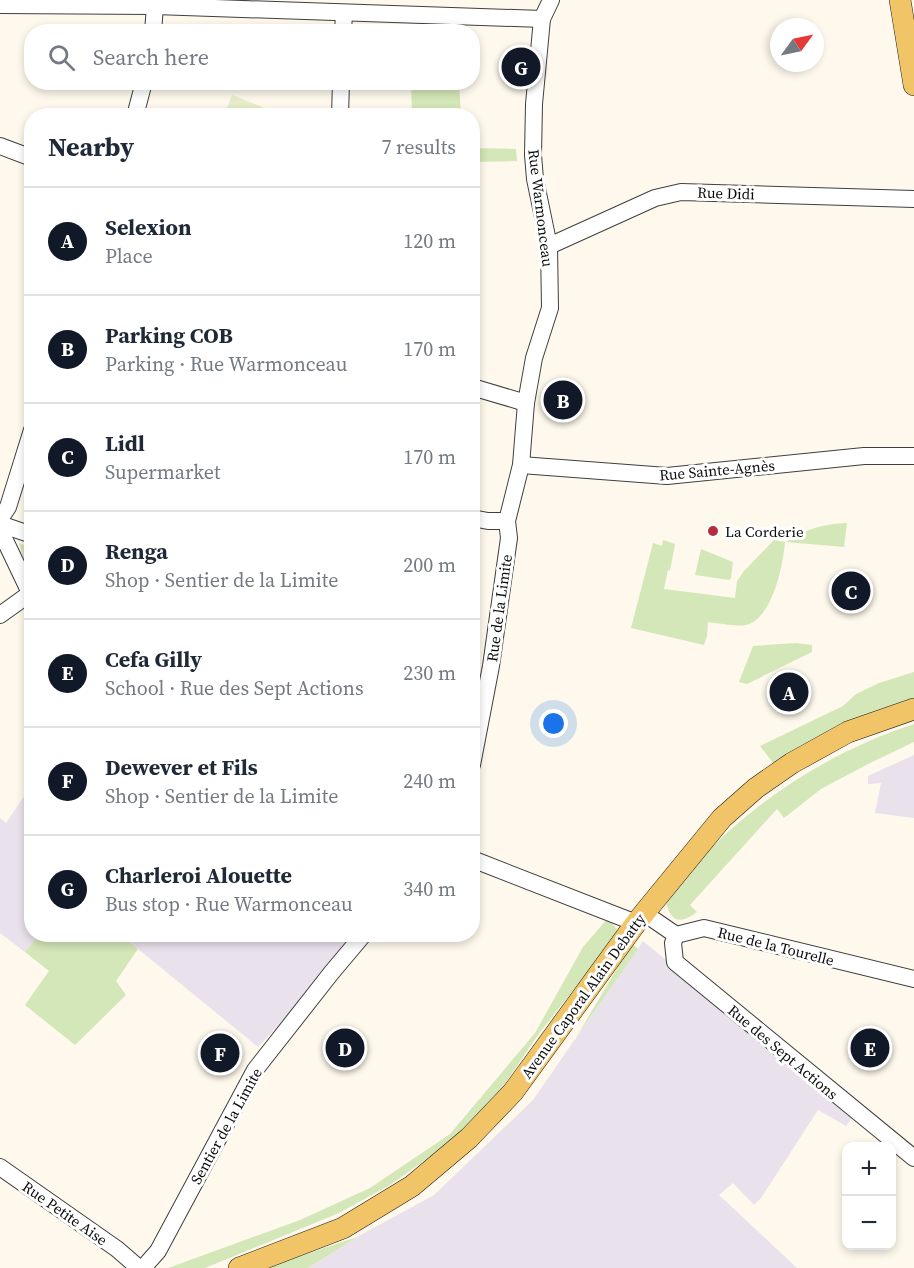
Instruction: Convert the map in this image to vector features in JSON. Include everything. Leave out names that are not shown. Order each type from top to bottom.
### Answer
[{"type":"main road","points":[[900,0],[914,86]]},
{"type":"main road","name":"Avenue Caporal Alain Debatty","points":[[247,1265],[343,1228],[412,1186],[469,1138],[513,1092],[640,918],[722,818],[756,788],[792,763],[848,732],[914,709]]},
{"type":"street","name":"Rue Warmonceau","points":[[507,521],[520,465],[526,403],[534,358],[550,308],[549,246],[535,179],[533,155],[534,104],[542,19],[551,0]]},
{"type":"street","points":[[0,5],[155,6],[542,19]]},
{"type":"street","points":[[154,24],[155,6]]},
{"type":"street","points":[[343,24],[344,13]]},
{"type":"street","points":[[137,108],[142,90]]},
{"type":"street","points":[[340,108],[341,90]]},
{"type":"street","points":[[0,146],[24,155]]},
{"type":"street","name":"Rue Didi","points":[[549,246],[655,198],[681,192],[914,199]]},
{"type":"street","points":[[480,389],[526,403]]},
{"type":"street","points":[[0,519],[8,507],[24,456]]},
{"type":"street","name":"Rue Sainte-Agnès","points":[[520,465],[667,476],[864,456],[914,456]]},
{"type":"street","points":[[480,520],[507,521]]},
{"type":"street","name":"Rue de la Limite","points":[[480,723],[491,666],[509,538],[507,521]]},
{"type":"street","points":[[0,524],[24,532]]},
{"type":"street","points":[[0,530],[24,580]]},
{"type":"street","points":[[0,615],[24,599]]},
{"type":"street","points":[[480,862],[640,918],[676,935]]},
{"type":"street","name":"Rue de la Tourelle","points":[[676,935],[704,928],[914,979]]},
{"type":"street","name":"Rue des Sept Actions","points":[[676,935],[673,943],[675,962],[914,1158]]},
{"type":"street","name":"Sentier de la Limite","points":[[137,1265],[158,1251],[255,1070],[357,942]]},
{"type":"street","name":"Rue Petite Aise","points":[[0,1167],[137,1265]]},
{"type":"shaded area","points":[[914,755],[914,818],[875,813],[881,783],[868,784],[868,776]]},
{"type":"shaded area","points":[[23,798],[24,942],[33,942],[25,952],[0,933],[0,818],[6,823]]},
{"type":"shaded area","points":[[643,941],[855,1115],[846,1126],[818,1110],[761,1198],[754,1205],[733,1183],[719,1195],[797,1268],[308,1268],[357,1237],[434,1195],[533,1100]]},
{"type":"shaded area","points":[[130,942],[357,942],[258,1047]]},
{"type":"green space","points":[[411,90],[459,90],[461,108],[412,108]]},
{"type":"green space","points":[[232,95],[262,107],[262,108],[227,108]]},
{"type":"green space","points":[[480,148],[516,149],[517,161],[480,162]]},
{"type":"green space","points":[[847,523],[844,547],[786,542],[815,528]]},
{"type":"green space","points":[[663,540],[675,544],[664,589],[735,598],[737,581],[744,571],[774,540],[785,542],[779,577],[770,602],[755,620],[746,625],[708,622],[704,645],[631,628],[653,543],[662,546]]},
{"type":"green space","points":[[19,543],[24,545],[24,561]]},
{"type":"green space","points":[[701,549],[733,562],[729,580],[695,575]]},
{"type":"green space","points":[[796,643],[812,645],[812,652],[747,684],[739,682],[753,646]]},
{"type":"green space","points":[[914,672],[914,701],[774,764],[760,746],[843,706],[856,694],[879,683]]},
{"type":"green space","points":[[914,724],[914,742],[821,789],[784,818],[777,809],[690,905],[697,912],[680,920],[672,916],[665,898],[715,844],[759,806],[833,758]]},
{"type":"green space","points":[[608,918],[619,932],[540,1032],[502,1088],[449,1143],[390,1185],[339,1213],[205,1268],[168,1268],[300,1220],[370,1188],[450,1134],[535,1033],[583,947]]},
{"type":"green space","points":[[33,942],[130,942],[138,949],[116,981],[126,995],[75,1045],[25,1005],[49,971],[25,952]]},
{"type":"green space","points":[[632,943],[638,949],[577,1036]]},
{"type":"green space","points":[[357,1237],[308,1268],[271,1268],[276,1264]]},
{"type":"place","name":"Charleroi Alouette","points":[[521,67]]},
{"type":"place","name":"Parking COB","points":[[563,400]]},
{"type":"place","name":"La Corderie","points":[[713,531]]},
{"type":"place","name":"Lidl","points":[[851,591]]},
{"type":"place","name":"Selexion","points":[[789,692]]},
{"type":"place","name":"Renga","points":[[345,1048]]},
{"type":"place","name":"Cefa Gilly","points":[[870,1048]]},
{"type":"place","name":"Dewever et Fils","points":[[220,1053]]}]
